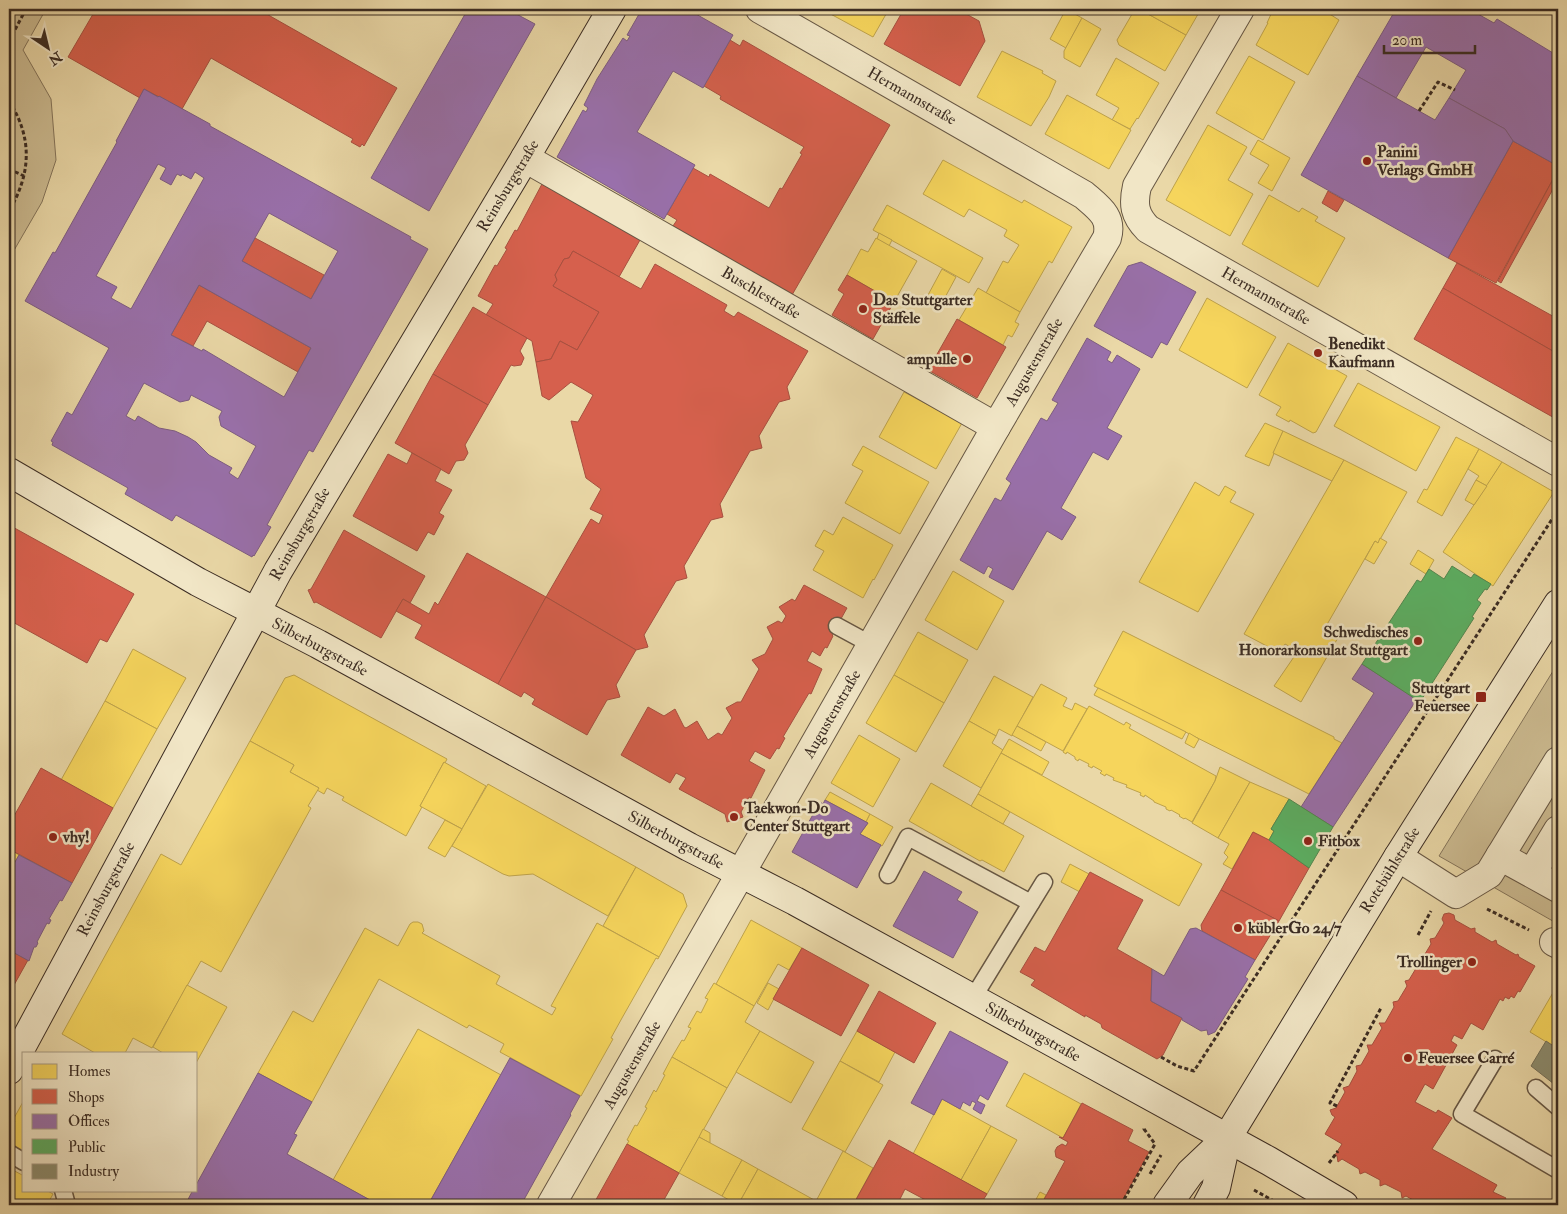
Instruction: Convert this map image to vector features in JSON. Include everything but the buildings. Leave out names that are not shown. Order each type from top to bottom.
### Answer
[{"type":"street","name":"Reinsburgstraße","points":[[9,1070],[255,612],[327,487],[525,158],[612,9]]},
{"type":"street","name":"Hermannstraße","points":[[760,9],[1084,195],[1103,212],[1108,221]]},
{"type":"street","points":[[1137,213],[1134,200],[1137,186],[1240,9]]},
{"type":"street","name":"Buschlestraße","points":[[525,158],[996,427]]},
{"type":"street","name":"Hermannstraße","points":[[1137,213],[1148,229],[1558,462]]},
{"type":"street","name":"Augustenstraße","points":[[551,1205],[996,427],[1107,238],[1109,230],[1108,221]]},
{"type":"street","name":"Silberburgstraße","points":[[9,472],[198,582],[318,644],[741,874],[795,900],[1227,1138],[1344,1205]]},
{"type":"street","name":"Rotebühlstraße","points":[[1166,1205],[1190,1173],[1227,1138],[1398,856],[1558,604]]},
{"type":"street","points":[[1398,856],[1456,894],[1489,874],[1558,761]]},
{"type":"street","points":[[1532,873],[1558,830]]},
{"type":"street","points":[[1500,856],[1558,888]]},
{"type":"street","name":"Rotebühlstraße","points":[[1207,1205],[1216,1188],[1227,1138]]},
{"type":"lane","points":[[1108,221],[1137,213]]},
{"type":"lane","points":[[837,626],[872,644]]},
{"type":"lane","points":[[888,875],[908,837],[1031,903]]},
{"type":"lane","points":[[973,998],[1044,882]]},
{"type":"lane","points":[[1496,1059],[1462,1114],[1558,1170]]},
{"type":"lane","points":[[1536,1088],[1558,1106]]},
{"type":"lane","points":[[9,1153],[22,1161]]},
{"type":"lane","points":[[64,1192],[67,1205]]},
{"type":"path","points":[[9,40],[26,9]]},
{"type":"path","points":[[1419,111],[1438,82],[1455,90]]},
{"type":"path","points":[[9,101],[23,127],[27,154],[24,176],[15,201],[9,211]]},
{"type":"path","points":[[9,169],[24,176]]},
{"type":"path","points":[[1161,1057],[1177,1066],[1194,1071],[1558,510]]},
{"type":"path","points":[[1456,894],[1556,943]]},
{"type":"path","points":[[1337,1106],[1330,1103],[1381,1008]]},
{"type":"path","points":[[1121,1205],[1155,1144],[1144,1129],[1158,1100]]},
{"type":"path","points":[[1332,1158],[1338,1151]]},
{"type":"path","points":[[1254,1190],[1281,1205]]},
{"type":"path","points":[[1123,1200],[1132,1205]]},
{"type":"shaded area","points":[[9,9],[46,9],[23,50],[51,99],[56,160],[42,202],[9,259]]},
{"type":"shaded area","points":[[1558,663],[1558,924],[1439,856]]},
{"type":"place","name":"Panini Verlags GmbH","points":[[1367,161]]},
{"type":"place","name":"Das Stuttgarter Stäffele","points":[[863,309]]},
{"type":"place","name":"Benedikt Kaufmann","points":[[1318,353]]},
{"type":"place","name":"ampulle","points":[[967,359]]},
{"type":"place","name":"Schwedisches Honorarkonsulat Stuttgart","points":[[1418,641]]},
{"type":"place","name":"Stuttgart Feuersee","points":[[1481,697]]},
{"type":"place","name":"Taekwon-Do Center Stuttgart","points":[[734,817]]},
{"type":"place","name":"vhy!","points":[[53,837]]},
{"type":"place","name":"Fitbox","points":[[1308,841]]},
{"type":"place","name":"küblerGo 24/7","points":[[1238,928]]},
{"type":"place","name":"Trollinger","points":[[1472,962]]},
{"type":"place","name":"Feuersee Carré","points":[[1408,1058]]}]
